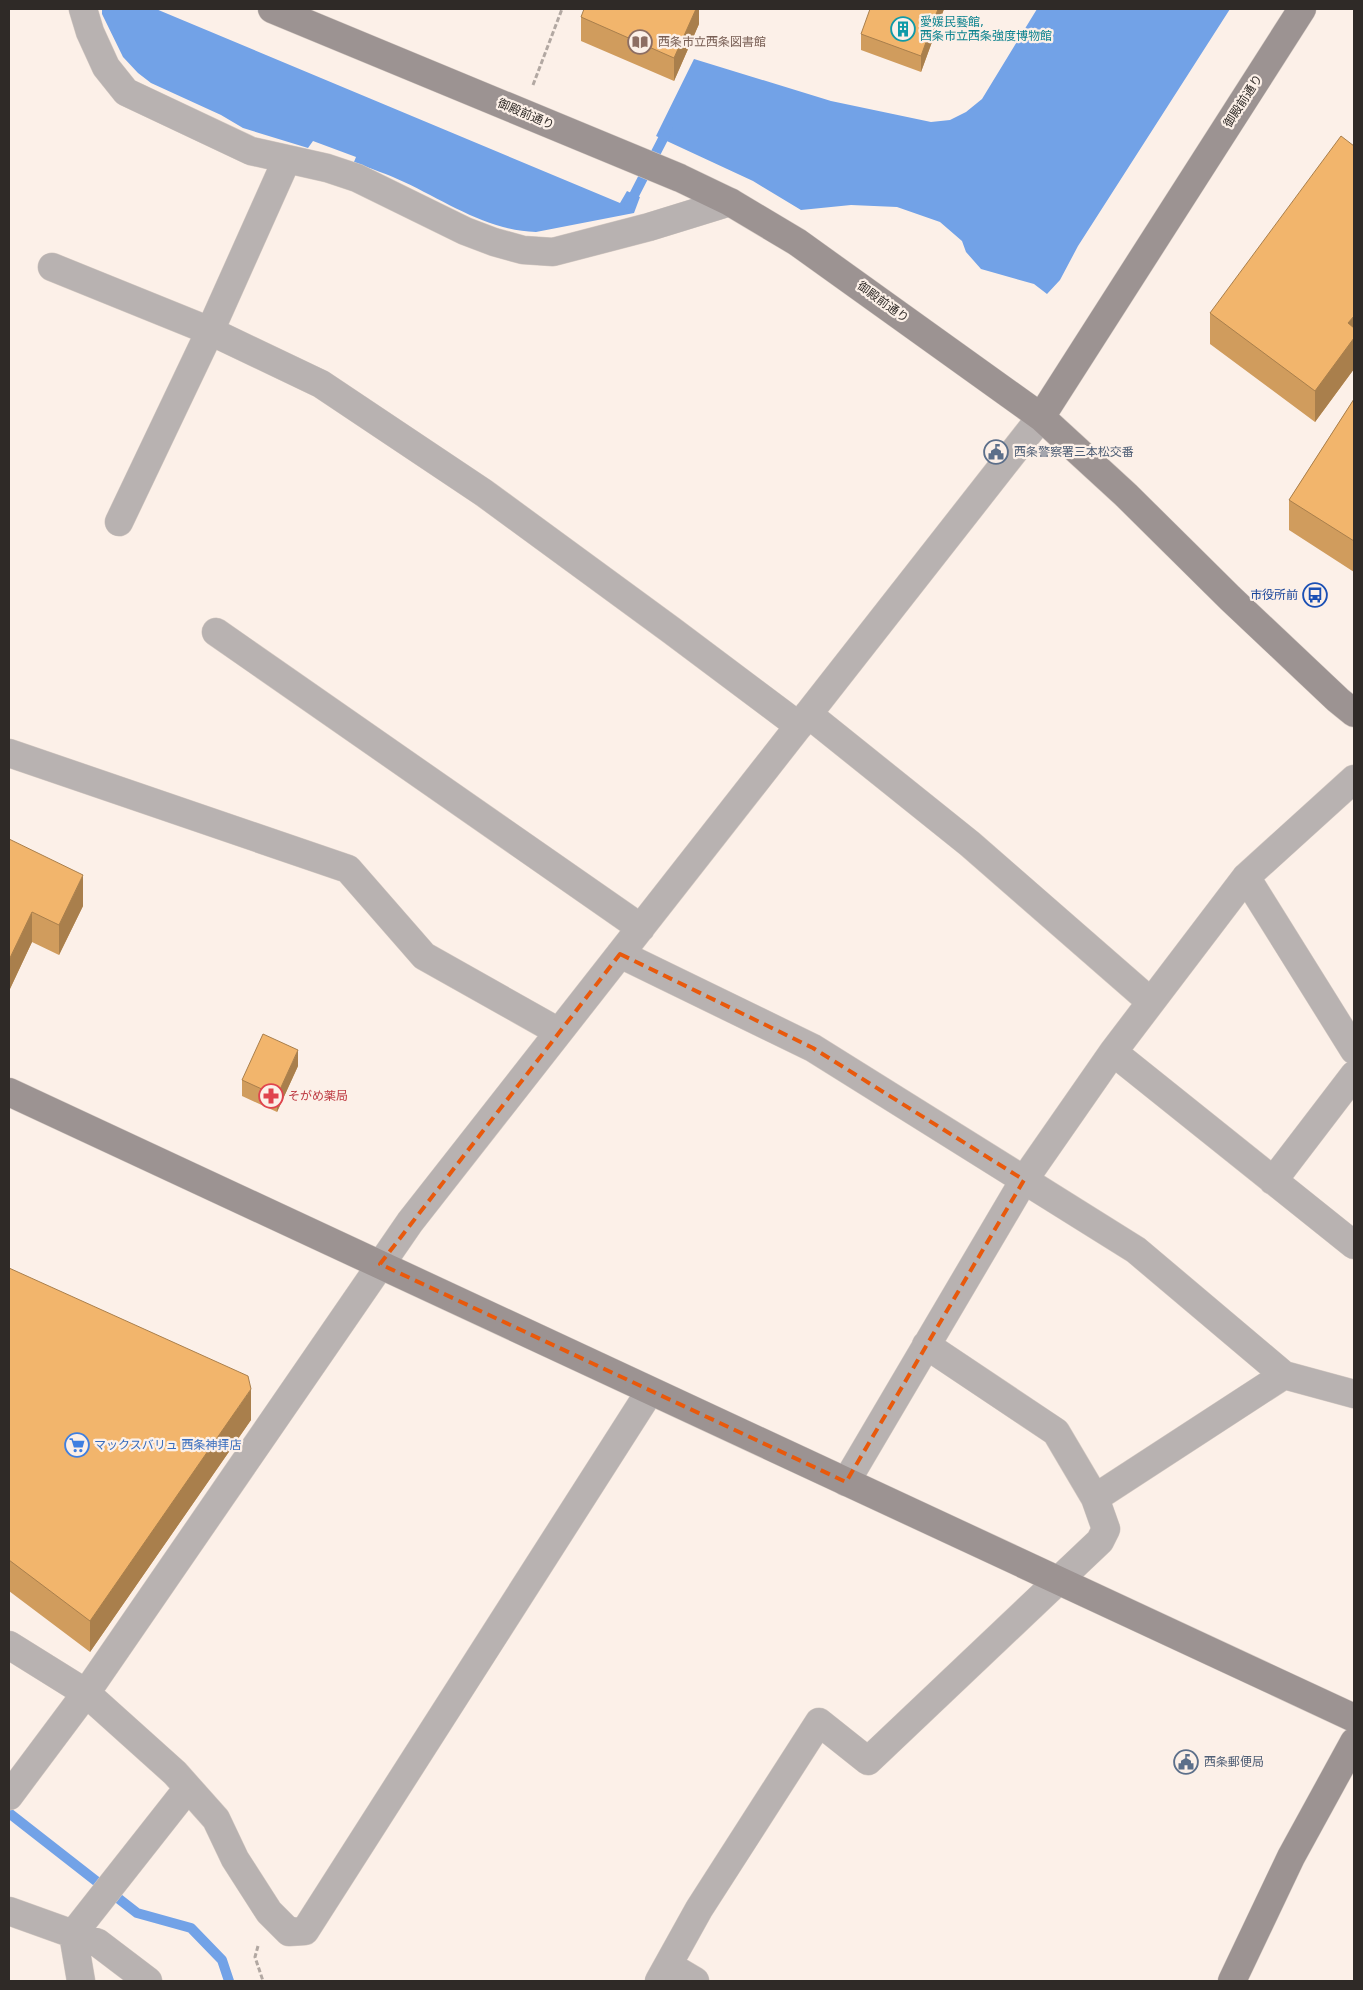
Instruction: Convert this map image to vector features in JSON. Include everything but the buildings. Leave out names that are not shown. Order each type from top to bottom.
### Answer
[{"type":"street","points":[[83,9],[90,32],[106,67],[126,92],[251,151],[328,168],[357,178],[466,231],[523,250],[553,252],[649,227],[730,202]]},
{"type":"street","name":"御殿前通り","points":[[272,9],[680,178],[730,202],[836,268],[1041,417],[1302,9]]},
{"type":"street","points":[[119,522],[210,331],[288,159]]},
{"type":"street","points":[[52,267],[210,331],[321,384],[484,493],[671,630],[803,720],[970,844],[1151,1002]]},
{"type":"street","points":[[9,1796],[86,1693],[416,1214],[1041,417],[1126,495],[1287,653],[1354,713]]},
{"type":"street","points":[[216,632],[641,928]]},
{"type":"street","points":[[9,752],[348,869],[424,956],[559,1032]]},
{"type":"street","points":[[846,1482],[1024,1180],[1113,1052],[1246,877],[1354,779]]},
{"type":"street","points":[[1246,877],[1354,1050]]},
{"type":"street","points":[[620,954],[813,1048],[1136,1250],[1284,1376],[1354,1394]]},
{"type":"street","points":[[1113,1052],[1354,1246]]},
{"type":"street","points":[[1273,1180],[1354,1075]]},
{"type":"street","points":[[9,1092],[1354,1718]]},
{"type":"street","points":[[695,1981],[664,1973],[699,1909],[818,1722],[868,1761],[1100,1540],[1106,1529],[1095,1498],[1056,1432],[926,1345]]},
{"type":"street","points":[[1095,1498],[1284,1376]]},
{"type":"street","points":[[9,1645],[86,1693],[175,1773],[216,1819],[235,1859],[269,1912],[289,1932],[305,1931],[650,1391]]},
{"type":"street","points":[[1232,1981],[1291,1857],[1354,1742]]},
{"type":"street","points":[[81,1981],[73,1934],[188,1788]]},
{"type":"street","points":[[9,1911],[98,1944],[148,1981]]},
{"type":"path","points":[[522,112],[562,9]]},
{"type":"highlighted area","points":[[620,954],[813,1048],[1024,1180],[846,1482],[380,1264]]},
{"type":"water","points":[[102,9],[156,9],[620,203],[627,191],[640,197],[634,213],[536,232],[501,227],[468,214],[398,179],[354,162],[356,157],[313,141],[308,148],[243,128],[221,115],[151,83],[138,73],[123,57],[102,14]]},
{"type":"water","points":[[1037,9],[1230,9],[1078,246],[1060,280],[1047,294],[1034,284],[981,269],[966,252],[962,241],[940,222],[897,207],[851,205],[801,210],[753,181],[656,136],[694,59],[831,101],[931,122],[950,120],[966,112],[982,99]]},
{"type":"waterway","points":[[629,205],[668,129]]},
{"type":"waterway","points":[[9,1813],[137,1913],[191,1928],[222,1960],[229,1981]]},
{"type":"place","name":"愛媛民藝館, 西条市立西条強度博物館","points":[[903,29]]},
{"type":"place","name":"西条市立西条図書館","points":[[640,42]]},
{"type":"place","name":"西条警察署三本松交番","points":[[996,452]]},
{"type":"place","name":"市役所前","points":[[1315,595]]},
{"type":"place","name":"そがめ薬局","points":[[271,1096]]},
{"type":"place","name":"マックスバリュ 西条神拝店","points":[[77,1445]]},
{"type":"place","name":"西条郵便局","points":[[1186,1762]]}]
